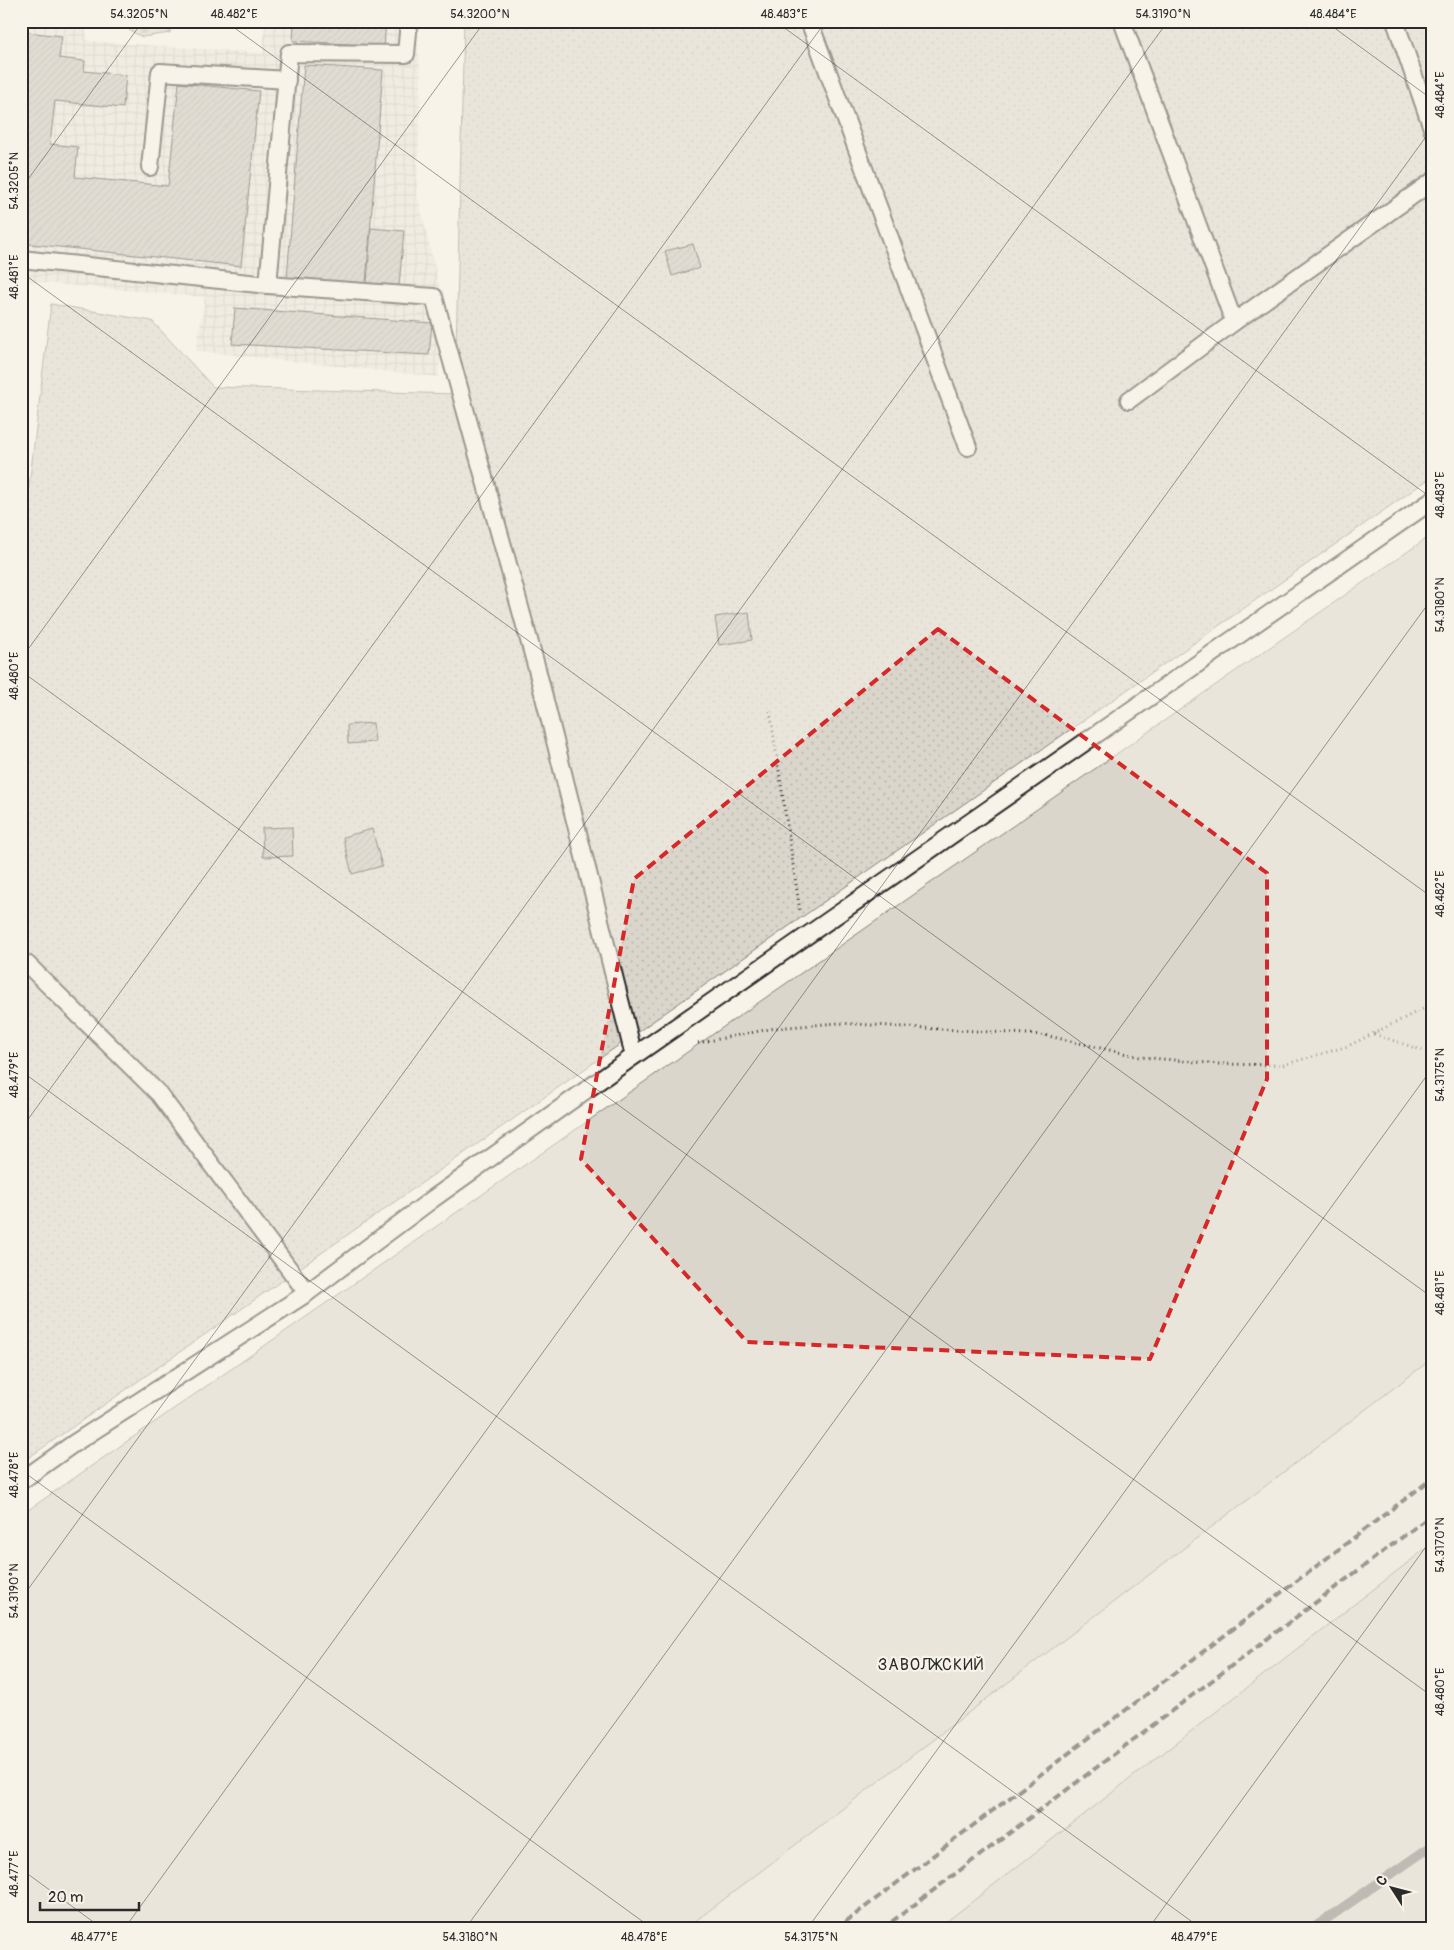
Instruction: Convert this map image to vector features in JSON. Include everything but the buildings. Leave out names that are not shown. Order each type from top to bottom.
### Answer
[{"type":"lane","points":[[268,286],[289,53],[406,54],[409,21]]},
{"type":"lane","points":[[809,21],[968,447]]},
{"type":"lane","points":[[1122,21],[1234,322]]},
{"type":"lane","points":[[1395,21],[1433,130]]},
{"type":"lane","points":[[150,167],[160,72],[287,80]]},
{"type":"lane","points":[[1129,400],[1234,322],[1433,181]]},
{"type":"lane","points":[[21,259],[268,286],[434,297],[537,669],[634,1056]]},
{"type":"lane","points":[[21,1481],[73,1444],[307,1293],[434,1198],[634,1056],[1433,500]]},
{"type":"lane","points":[[28,964],[159,1094],[307,1293]]},
{"type":"path","points":[[770,711],[804,939]]},
{"type":"path","points":[[690,1045],[775,1028],[838,1023],[1044,1035],[1140,1057],[1219,1064],[1283,1065],[1348,1046],[1433,1004]]},
{"type":"path","points":[[1373,1034],[1433,1054]]},
{"type":"highlighted area","points":[[938,629],[1267,873],[1267,1079],[1150,1359],[747,1342],[581,1159],[634,879]]},
{"type":"shaded area","points":[[21,21],[84,22],[88,41],[263,53],[265,21],[416,21],[421,82],[417,194],[446,314],[438,377],[196,351],[205,297],[21,281]]},
{"type":"shaded area","points":[[1433,1358],[1433,1543],[937,1929],[685,1929]]},
{"type":"green space","points":[[113,21],[173,21],[170,33],[142,37]]},
{"type":"green space","points":[[464,21],[1433,21],[1433,476],[21,1463],[21,553],[51,304],[152,321],[213,387],[455,394]]},
{"type":"green space","points":[[1433,534],[1433,1358],[685,1929],[21,1929],[21,1515]]},
{"type":"green space","points":[[1433,1543],[1433,1929],[937,1929]]},
{"type":"waterway","points":[[1312,1929],[1433,1845]]},
{"type":"railway","points":[[836,1929],[1433,1478]]},
{"type":"railway","points":[[882,1929],[1433,1514]]},
{"type":"district","name":"ЗАВОЛЖСКИЙ","points":[[931,1665]]}]
